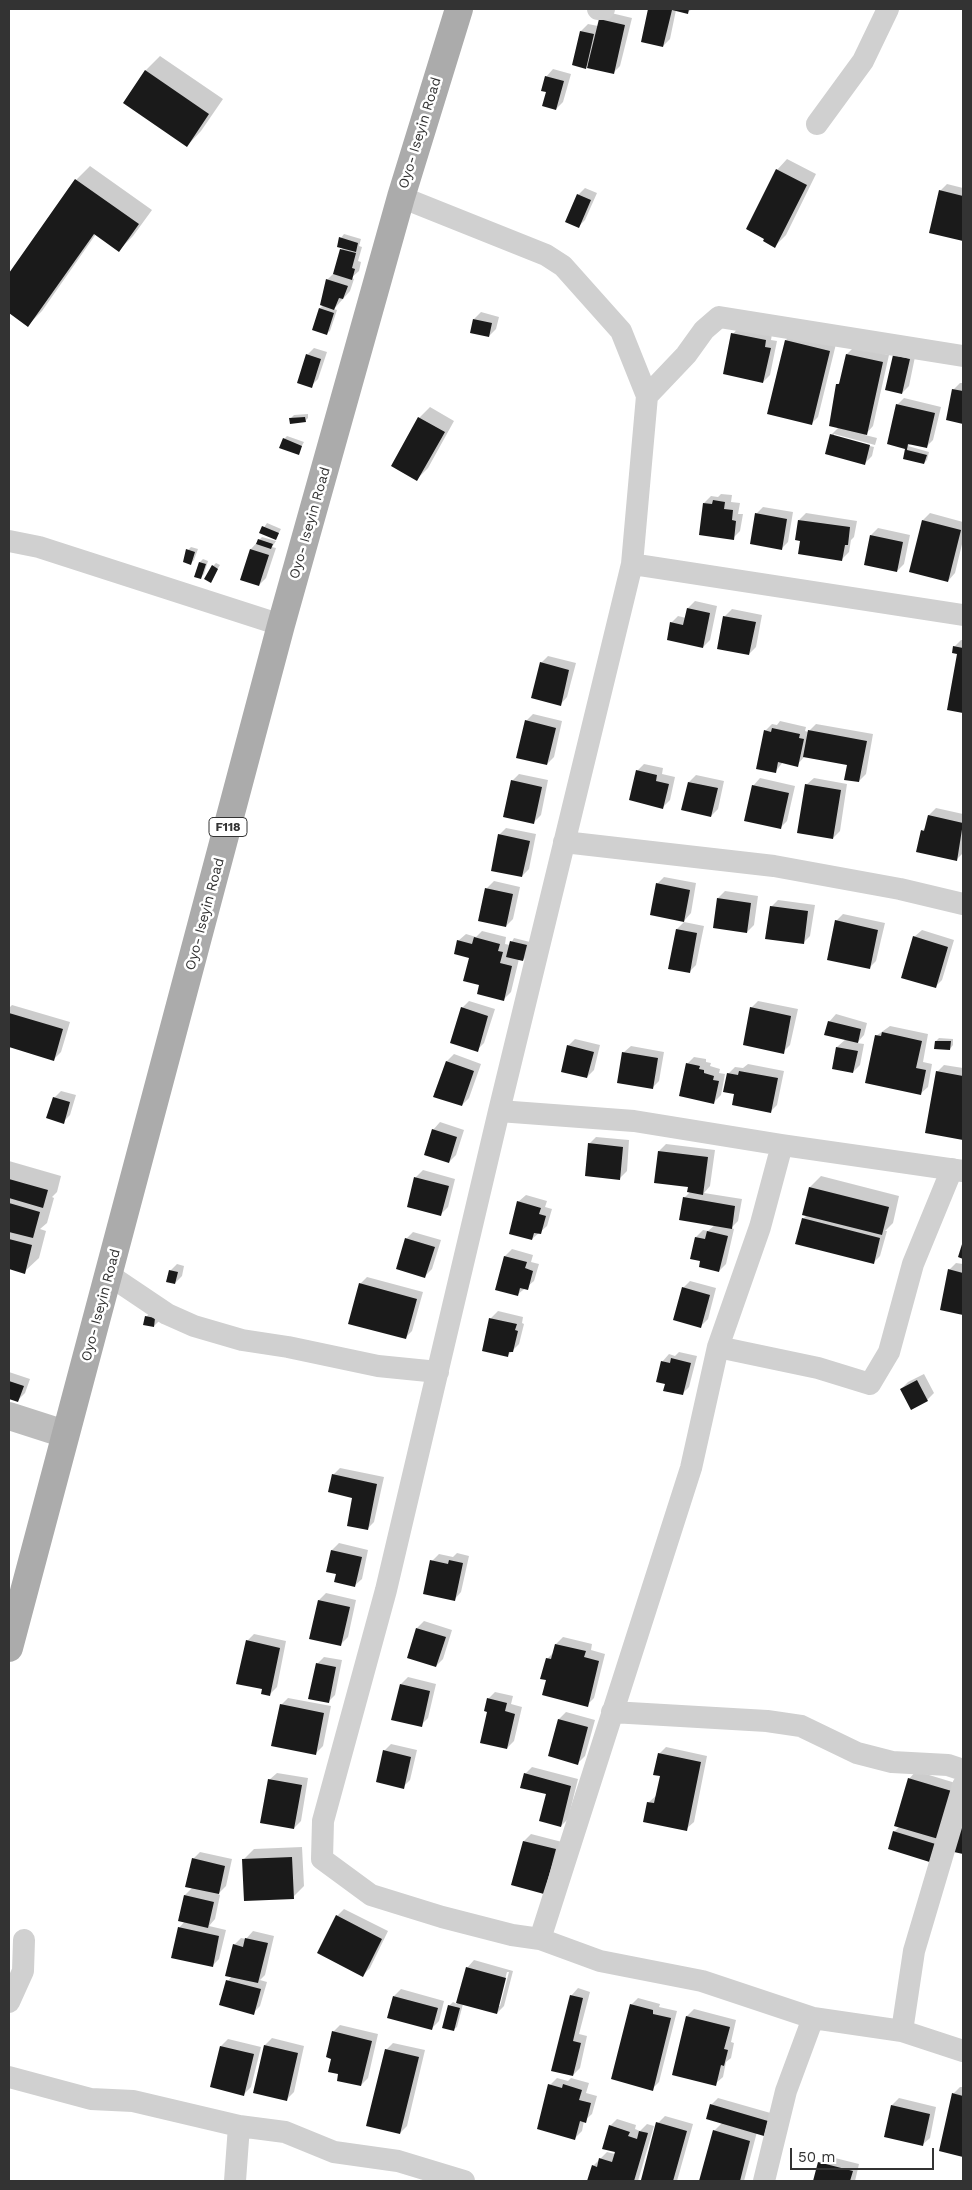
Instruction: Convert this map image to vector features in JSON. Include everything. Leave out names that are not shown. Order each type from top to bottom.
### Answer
[{"type":"main road","name":"Oyo- Iseyin Road","points":[[9,1648],[281,625],[400,197],[459,9]]},
{"type":"street","points":[[598,9],[604,9]]},
{"type":"street","points":[[817,124],[863,61],[888,9]]},
{"type":"street","points":[[400,197],[546,255],[563,266],[621,330],[647,396],[632,564],[499,1111],[386,1590],[323,1821],[322,1859],[371,1895],[442,1917],[512,1935],[540,1940],[600,1961],[702,1981],[813,2018],[902,2032],[963,2051]]},
{"type":"street","points":[[647,396],[686,355],[704,330],[719,317],[963,356]]},
{"type":"street","points":[[9,541],[39,547],[281,625]]},
{"type":"street","points":[[632,564],[963,615]]},
{"type":"street","points":[[564,842],[774,866],[900,889],[963,904]]},
{"type":"street","points":[[499,1111],[634,1121],[782,1145],[958,1170],[913,1264],[889,1352],[870,1384],[818,1368],[718,1347]]},
{"type":"street","points":[[540,1940],[691,1468],[718,1347],[760,1227],[782,1145]]},
{"type":"street","points":[[109,1275],[167,1314],[194,1326],[242,1340],[288,1347],[378,1366],[438,1372]]},
{"type":"street","points":[[9,1416],[65,1434]]},
{"type":"street","points":[[612,1712],[767,1721],[800,1726],[857,1753],[892,1762],[948,1765],[963,1770]]},
{"type":"street","points":[[902,2032],[914,1952],[963,1786]]},
{"type":"street","points":[[9,2002],[23,1971],[24,1940]]},
{"type":"street","points":[[764,2181],[786,2091],[813,2018]]},
{"type":"street","points":[[9,2077],[90,2099],[133,2101],[239,2126],[285,2132],[334,2152],[398,2161],[464,2181]]},
{"type":"street","points":[[235,2181],[239,2126]]},
{"type":"building","points":[[648,9],[689,9],[688,14],[672,10],[663,47],[641,42]]},
{"type":"building","points":[[599,19],[625,25],[614,74],[587,68]]},
{"type":"building","points":[[580,31],[594,34],[586,69],[572,65]]},
{"type":"building","points":[[145,70],[209,114],[187,147],[123,103]]},
{"type":"building","points":[[545,76],[564,81],[556,110],[542,106],[546,92],[541,91]]},
{"type":"building","points":[[776,169],[807,185],[775,248],[746,229]]},
{"type":"building","points":[[75,179],[139,224],[119,252],[94,234],[28,327],[9,313],[9,273]]},
{"type":"building","points":[[939,190],[963,196],[963,241],[929,233]]},
{"type":"building","points":[[577,194],[591,200],[579,228],[565,222]]},
{"type":"building","points":[[339,237],[358,243],[356,252],[337,247]]},
{"type":"building","points":[[340,249],[356,253],[352,268],[355,269],[352,280],[333,274]]},
{"type":"building","points":[[326,279],[348,286],[343,299],[339,298],[334,310],[320,305]]},
{"type":"building","points":[[319,308],[334,313],[327,335],[312,330]]},
{"type":"building","points":[[473,319],[492,323],[489,337],[470,333]]},
{"type":"building","points":[[731,333],[766,340],[765,347],[771,348],[763,383],[723,374]]},
{"type":"building","points":[[785,340],[830,351],[812,425],[767,414]]},
{"type":"building","points":[[306,354],[321,359],[312,388],[297,383]]},
{"type":"building","points":[[846,354],[883,362],[867,435],[829,426],[836,384],[839,384]]},
{"type":"building","points":[[893,355],[910,359],[902,394],[885,390]]},
{"type":"building","points":[[952,389],[963,391],[963,424],[946,420]]},
{"type":"building","points":[[896,404],[935,413],[927,448],[908,444],[907,450],[927,455],[924,464],[903,459],[905,449],[887,444]]},
{"type":"building","points":[[305,417],[306,422],[290,424],[289,418]]},
{"type":"building","points":[[418,417],[445,432],[417,481],[391,466]]},
{"type":"building","points":[[830,434],[870,445],[865,465],[825,454]]},
{"type":"building","points":[[283,438],[302,446],[299,455],[279,448]]},
{"type":"building","points":[[713,500],[725,502],[724,509],[733,510],[732,520],[736,521],[734,540],[699,535],[703,503],[712,504]]},
{"type":"building","points":[[755,513],[787,519],[782,550],[750,544]]},
{"type":"building","points":[[798,520],[850,527],[848,545],[845,545],[842,561],[798,554],[800,541],[795,540]]},
{"type":"building","points":[[922,520],[961,530],[948,582],[909,572]]},
{"type":"building","points":[[262,526],[279,533],[276,540],[259,533]]},
{"type":"building","points":[[870,535],[903,542],[897,572],[864,565]]},
{"type":"building","points":[[258,539],[273,544],[271,549],[256,544]]},
{"type":"building","points":[[186,549],[195,552],[191,565],[183,562]]},
{"type":"building","points":[[250,549],[269,555],[259,586],[240,580]]},
{"type":"building","points":[[199,562],[206,564],[201,579],[194,577]]},
{"type":"building","points":[[212,565],[218,569],[211,583],[204,579]]},
{"type":"building","points":[[687,608],[710,613],[703,648],[667,640],[670,622],[683,625]]},
{"type":"building","points":[[723,616],[756,622],[749,655],[717,649]]},
{"type":"building","points":[[953,646],[963,648],[963,713],[947,710],[957,654],[952,653]]},
{"type":"building","points":[[540,662],[569,670],[561,706],[531,698]]},
{"type":"building","points":[[525,720],[556,728],[547,765],[516,758]]},
{"type":"building","points":[[772,728],[800,734],[799,738],[804,739],[798,767],[778,762],[776,773],[756,769],[764,730],[771,732]]},
{"type":"building","points":[[808,730],[867,741],[859,782],[844,780],[847,765],[803,757]]},
{"type":"building","points":[[636,770],[657,775],[656,781],[669,784],[663,809],[629,800]]},
{"type":"building","points":[[511,780],[542,787],[534,824],[503,817]]},
{"type":"building","points":[[688,782],[718,788],[711,817],[681,810]]},
{"type":"building","points":[[805,784],[841,790],[833,839],[797,833]]},
{"type":"building","points":[[752,785],[789,793],[781,829],[744,821]]},
{"type":"building","points":[[928,815],[963,823],[957,861],[916,852],[921,830],[924,831]]},
{"type":"building","points":[[498,834],[530,841],[522,877],[491,871]]},
{"type":"building","points":[[656,883],[690,890],[684,922],[650,915]]},
{"type":"building","points":[[485,888],[513,894],[506,927],[478,921]]},
{"type":"building","points":[[717,898],[751,903],[747,933],[713,928]]},
{"type":"building","points":[[770,906],[808,911],[804,944],[765,939]]},
{"type":"building","points":[[835,920],[878,930],[870,969],[827,960]]},
{"type":"building","points":[[676,929],[697,933],[690,973],[668,969]]},
{"type":"building","points":[[913,936],[948,947],[936,988],[901,978]]},
{"type":"building","points":[[474,937],[500,944],[498,951],[503,952],[500,963],[512,966],[504,1001],[477,994],[479,985],[463,981],[469,958],[454,954],[457,940],[472,944]]},
{"type":"building","points":[[510,941],[527,945],[523,961],[506,957]]},
{"type":"building","points":[[461,1007],[488,1016],[478,1052],[450,1043]]},
{"type":"building","points":[[750,1007],[791,1016],[784,1054],[743,1045]]},
{"type":"building","points":[[9,1013],[63,1029],[54,1061],[9,1047]]},
{"type":"building","points":[[828,1021],[861,1029],[858,1043],[824,1035]]},
{"type":"building","points":[[882,1032],[922,1041],[916,1068],[926,1070],[921,1095],[865,1083],[875,1035],[881,1036]]},
{"type":"building","points":[[935,1041],[951,1041],[950,1050],[934,1049]]},
{"type":"building","points":[[567,1045],[594,1052],[587,1078],[561,1072]]},
{"type":"building","points":[[836,1047],[858,1051],[853,1073],[832,1069]]},
{"type":"building","points":[[622,1052],[658,1058],[653,1089],[617,1083]]},
{"type":"building","points":[[446,1061],[474,1071],[462,1106],[433,1097]]},
{"type":"building","points":[[686,1063],[700,1066],[699,1069],[704,1070],[704,1073],[714,1076],[713,1080],[719,1081],[714,1104],[679,1096]]},
{"type":"building","points":[[739,1071],[778,1078],[771,1113],[732,1105],[734,1094],[723,1092],[727,1073],[738,1075]]},
{"type":"building","points":[[936,1071],[963,1076],[963,1140],[925,1133]]},
{"type":"building","points":[[53,1097],[70,1102],[64,1124],[46,1118]]},
{"type":"building","points":[[432,1129],[457,1137],[449,1163],[424,1155]]},
{"type":"building","points":[[588,1143],[623,1147],[620,1180],[585,1176]]},
{"type":"building","points":[[658,1151],[708,1157],[703,1195],[687,1192],[688,1187],[654,1183]]},
{"type":"building","points":[[414,1177],[449,1186],[441,1216],[407,1207]]},
{"type":"building","points":[[9,1179],[48,1190],[43,1208],[9,1198]]},
{"type":"building","points":[[809,1187],[889,1207],[882,1235],[802,1215]]},
{"type":"building","points":[[683,1197],[735,1206],[732,1229],[679,1220]]},
{"type":"building","points":[[517,1201],[541,1208],[539,1214],[546,1216],[541,1234],[534,1233],[532,1240],[509,1234]]},
{"type":"building","points":[[9,1203],[40,1212],[33,1238],[9,1232]]},
{"type":"building","points":[[802,1218],[880,1238],[874,1264],[795,1244]]},
{"type":"building","points":[[707,1231],[728,1236],[719,1272],[699,1267],[700,1261],[690,1259],[695,1237],[705,1239]]},
{"type":"building","points":[[405,1238],[435,1247],[425,1278],[396,1269]]},
{"type":"building","points":[[9,1239],[32,1245],[25,1274],[9,1269]]},
{"type":"building","points":[[963,1241],[963,1259],[958,1257]]},
{"type":"building","points":[[504,1256],[527,1262],[525,1268],[533,1271],[528,1290],[520,1288],[518,1296],[495,1290]]},
{"type":"building","points":[[948,1269],[963,1273],[963,1315],[940,1310]]},
{"type":"building","points":[[169,1270],[178,1272],[175,1284],[166,1282]]},
{"type":"building","points":[[359,1283],[417,1299],[406,1339],[348,1324]]},
{"type":"building","points":[[682,1287],[710,1295],[701,1328],[673,1320]]},
{"type":"building","points":[[145,1316],[155,1318],[154,1327],[143,1325]]},
{"type":"building","points":[[489,1318],[517,1324],[515,1330],[518,1331],[513,1352],[509,1352],[508,1357],[482,1351]]},
{"type":"building","points":[[671,1358],[691,1363],[683,1395],[663,1391],[665,1384],[656,1382],[661,1361],[670,1363]]},
{"type":"building","points":[[917,1380],[928,1401],[911,1410],[900,1389]]},
{"type":"building","points":[[9,1381],[24,1386],[18,1402],[9,1399]]},
{"type":"building","points":[[332,1474],[377,1484],[368,1530],[347,1526],[352,1498],[328,1492]]},
{"type":"building","points":[[331,1550],[362,1557],[355,1587],[334,1582],[336,1574],[326,1572]]},
{"type":"building","points":[[430,1560],[448,1564],[449,1560],[463,1563],[455,1601],[423,1594]]},
{"type":"building","points":[[318,1600],[350,1607],[341,1646],[309,1639]]},
{"type":"building","points":[[416,1628],[446,1637],[436,1667],[407,1658]]},
{"type":"building","points":[[246,1640],[280,1648],[270,1696],[261,1694],[262,1689],[236,1684]]},
{"type":"building","points":[[555,1644],[586,1651],[584,1657],[599,1661],[588,1707],[542,1695],[546,1680],[540,1679],[546,1658],[551,1659]]},
{"type":"building","points":[[316,1663],[336,1667],[329,1703],[308,1699]]},
{"type":"building","points":[[400,1684],[430,1691],[422,1727],[391,1720]]},
{"type":"building","points":[[487,1698],[507,1703],[505,1711],[515,1714],[507,1749],[480,1743],[487,1712],[484,1711]]},
{"type":"building","points":[[280,1704],[324,1713],[316,1755],[271,1746]]},
{"type":"building","points":[[558,1719],[588,1727],[578,1765],[548,1756]]},
{"type":"building","points":[[383,1750],[411,1757],[404,1789],[376,1782]]},
{"type":"building","points":[[658,1753],[701,1762],[687,1831],[643,1822],[647,1802],[654,1803],[660,1776],[653,1775]]},
{"type":"building","points":[[524,1773],[571,1786],[561,1827],[539,1821],[546,1794],[520,1788]]},
{"type":"building","points":[[908,1778],[955,1792],[942,1840],[894,1826]]},
{"type":"building","points":[[268,1779],[302,1785],[294,1829],[260,1823]]},
{"type":"building","points":[[963,1816],[963,1854],[954,1852]]},
{"type":"building","points":[[893,1831],[942,1846],[936,1864],[888,1849]]},
{"type":"building","points":[[523,1841],[556,1849],[544,1894],[511,1885]]},
{"type":"building","points":[[292,1857],[294,1899],[244,1901],[242,1859]]},
{"type":"building","points":[[192,1858],[225,1866],[219,1894],[185,1887]]},
{"type":"building","points":[[184,1895],[214,1902],[208,1928],[178,1921]]},
{"type":"building","points":[[336,1915],[382,1939],[363,1977],[317,1953]]},
{"type":"building","points":[[178,1927],[219,1936],[213,1967],[171,1958]]},
{"type":"building","points":[[245,1938],[268,1943],[258,1983],[225,1976],[233,1944],[243,1947]]},
{"type":"building","points":[[466,1967],[506,1978],[497,2014],[456,2003]]},
{"type":"building","points":[[226,1980],[261,1989],[254,2015],[219,2005]]},
{"type":"building","points":[[570,1995],[583,1998],[573,2041],[581,2043],[573,2076],[551,2071]]},
{"type":"building","points":[[393,1996],[438,2008],[432,2030],[387,2018]]},
{"type":"building","points":[[630,2004],[653,2010],[653,2014],[671,2018],[653,2091],[611,2079]]},
{"type":"building","points":[[448,2005],[460,2008],[454,2031],[442,2028]]},
{"type":"building","points":[[686,2016],[730,2027],[724,2049],[728,2050],[724,2066],[721,2065],[716,2086],[672,2075]]},
{"type":"building","points":[[332,2031],[372,2041],[361,2086],[337,2081],[338,2074],[328,2072],[331,2059],[326,2057]]},
{"type":"building","points":[[264,2045],[298,2053],[287,2101],[253,2093]]},
{"type":"building","points":[[220,2046],[254,2054],[244,2096],[210,2087]]},
{"type":"building","points":[[385,2049],[419,2057],[400,2134],[366,2126]]},
{"type":"building","points":[[548,2084],[562,2088],[563,2084],[582,2090],[579,2100],[591,2103],[586,2123],[580,2121],[575,2140],[537,2129]]},
{"type":"building","points":[[952,2093],[963,2096],[963,2157],[939,2151]]},
{"type":"building","points":[[710,2104],[768,2121],[764,2136],[706,2119]]},
{"type":"building","points":[[891,2105],[930,2114],[923,2146],[884,2137]]},
{"type":"building","points":[[656,2122],[687,2131],[673,2181],[641,2180]]},
{"type":"building","points":[[609,2125],[630,2132],[628,2136],[637,2139],[639,2131],[648,2133],[634,2181],[587,2181],[592,2165],[597,2167],[599,2158],[612,2162],[615,2152],[602,2149]]},
{"type":"building","points":[[713,2130],[750,2141],[740,2181],[699,2181]]},
{"type":"building","points":[[818,2162],[853,2171],[850,2181],[813,2181]]}]
